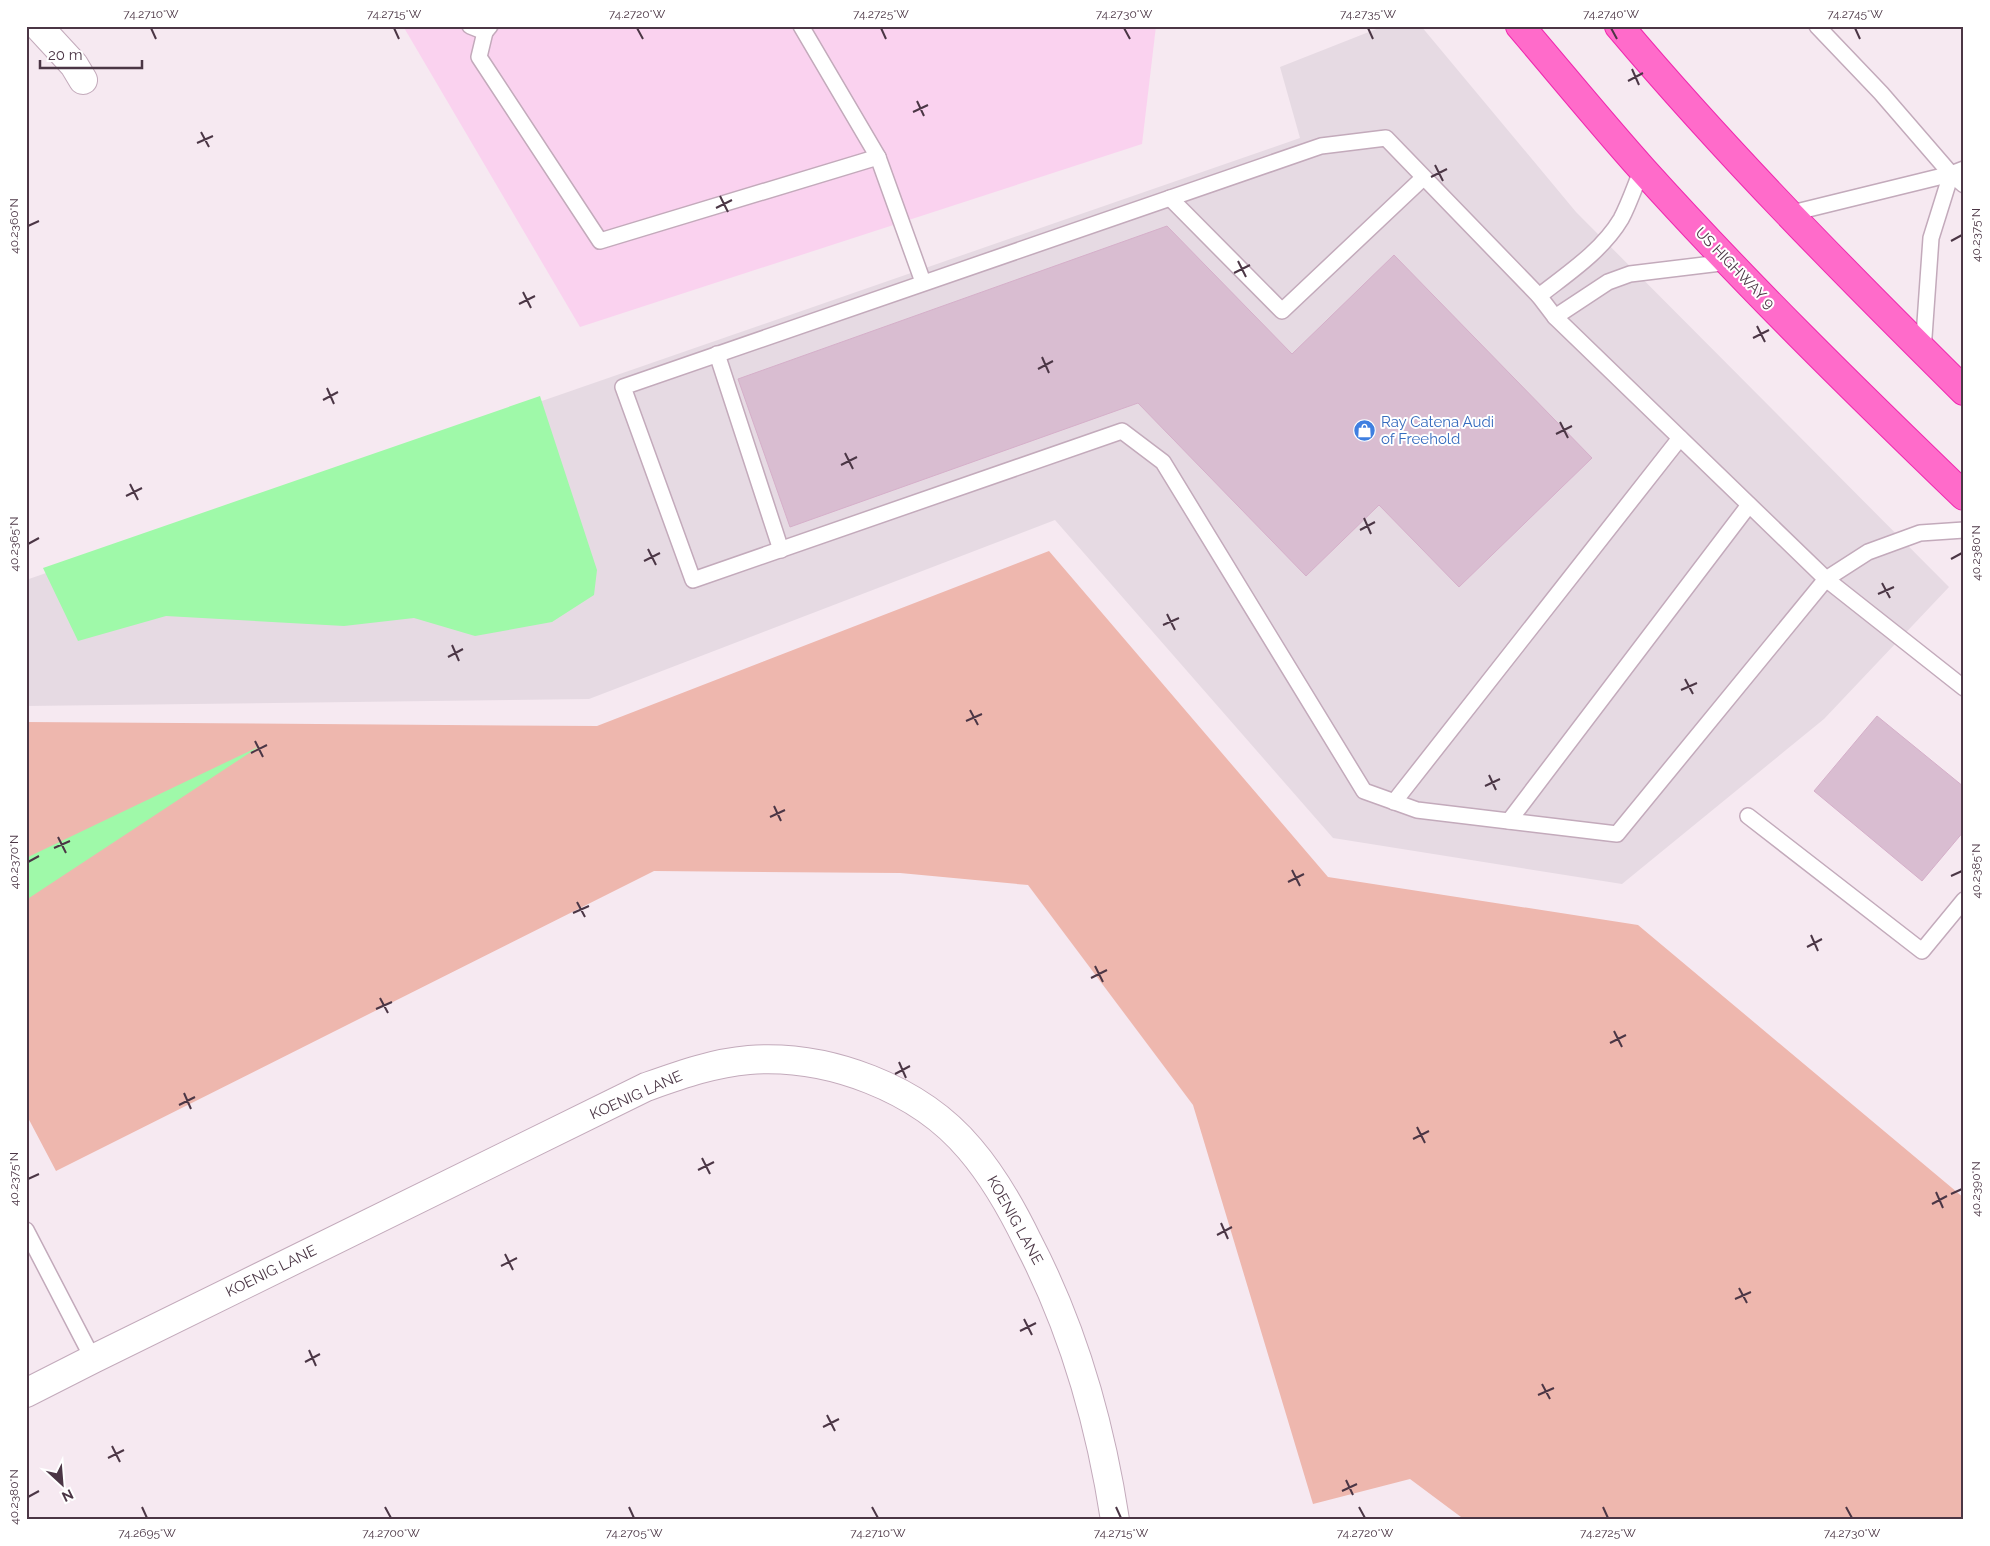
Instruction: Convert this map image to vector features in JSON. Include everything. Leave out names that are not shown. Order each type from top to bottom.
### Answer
[{"type":"highway","name":"US HIGHWAY 9","points":[[1520,26],[1642,169],[1729,262],[1852,388],[1964,496]]},
{"type":"highway","points":[[1619,26],[1658,73],[1788,214],[1964,391]]},
{"type":"street","points":[[38,26],[74,65],[83,80]]},
{"type":"street","name":"KOENIG LANE","points":[[26,1394],[92,1359],[646,1087],[702,1067],[750,1060],[810,1062],[858,1074],[908,1097],[943,1122],[970,1147],[992,1176],[1013,1211],[1045,1274],[1069,1331],[1090,1396],[1110,1487],[1115,1520]]},
{"type":"lane","points":[[470,26],[488,29],[479,57],[600,241],[878,157]]},
{"type":"lane","points":[[801,26],[878,157],[923,282]]},
{"type":"lane","points":[[1817,26],[1957,172],[1964,185]]},
{"type":"lane","points":[[1964,530],[1920,533],[1868,552],[1826,579],[1617,834],[1417,810],[1364,791],[1163,462],[1122,431],[693,580],[623,387],[1321,146],[1386,138],[1539,296],[1555,317],[1826,579],[1964,688]]},
{"type":"lane","points":[[1539,296],[1587,258],[1603,242],[1620,220],[1642,169]]},
{"type":"lane","points":[[1788,214],[1957,172]]},
{"type":"lane","points":[[1924,351],[1931,238],[1957,172]]},
{"type":"lane","points":[[1170,198],[1282,311],[1423,178]]},
{"type":"lane","points":[[1555,317],[1608,282],[1630,274],[1729,262]]},
{"type":"lane","points":[[717,354],[781,550]]},
{"type":"lane","points":[[1394,802],[1680,438]]},
{"type":"lane","points":[[1509,822],[1749,505]]},
{"type":"lane","points":[[1748,816],[1922,951],[1964,900]]},
{"type":"lane","points":[[26,1230],[92,1359]]},
{"type":"shaded area","points":[[403,26],[1156,26],[1142,144],[580,327]]},
{"type":"shaded area","points":[[1384,26],[1421,26],[1576,212],[1949,587],[1824,719],[1622,884],[1333,838],[1055,520],[589,699],[26,706],[26,580],[1300,138],[1280,67]]},
{"type":"shaded area","points":[[540,396],[597,570],[594,595],[552,622],[475,636],[414,618],[344,626],[166,616],[78,641],[43,568]]},
{"type":"shaded area","points":[[1049,551],[1328,877],[1638,925],[1964,1198],[1964,1520],[1465,1520],[1410,1479],[1313,1504],[1193,1105],[1028,885],[900,873],[654,871],[56,1171],[26,1114],[26,722],[597,726]]},
{"type":"shaded area","points":[[260,746],[26,900],[26,858]]},
{"type":"building","name":"Ray Catena Audi of Freehold","points":[[1167,226],[1292,354],[1394,255],[1592,458],[1459,587],[1379,505],[1306,576],[1138,403],[790,527],[738,379]]},
{"type":"building","points":[[1877,716],[1964,787],[1964,831],[1922,881],[1814,791]]},
{"type":"place","name":"Ray Catena Audi of Freehold","points":[[1365,431]]}]
